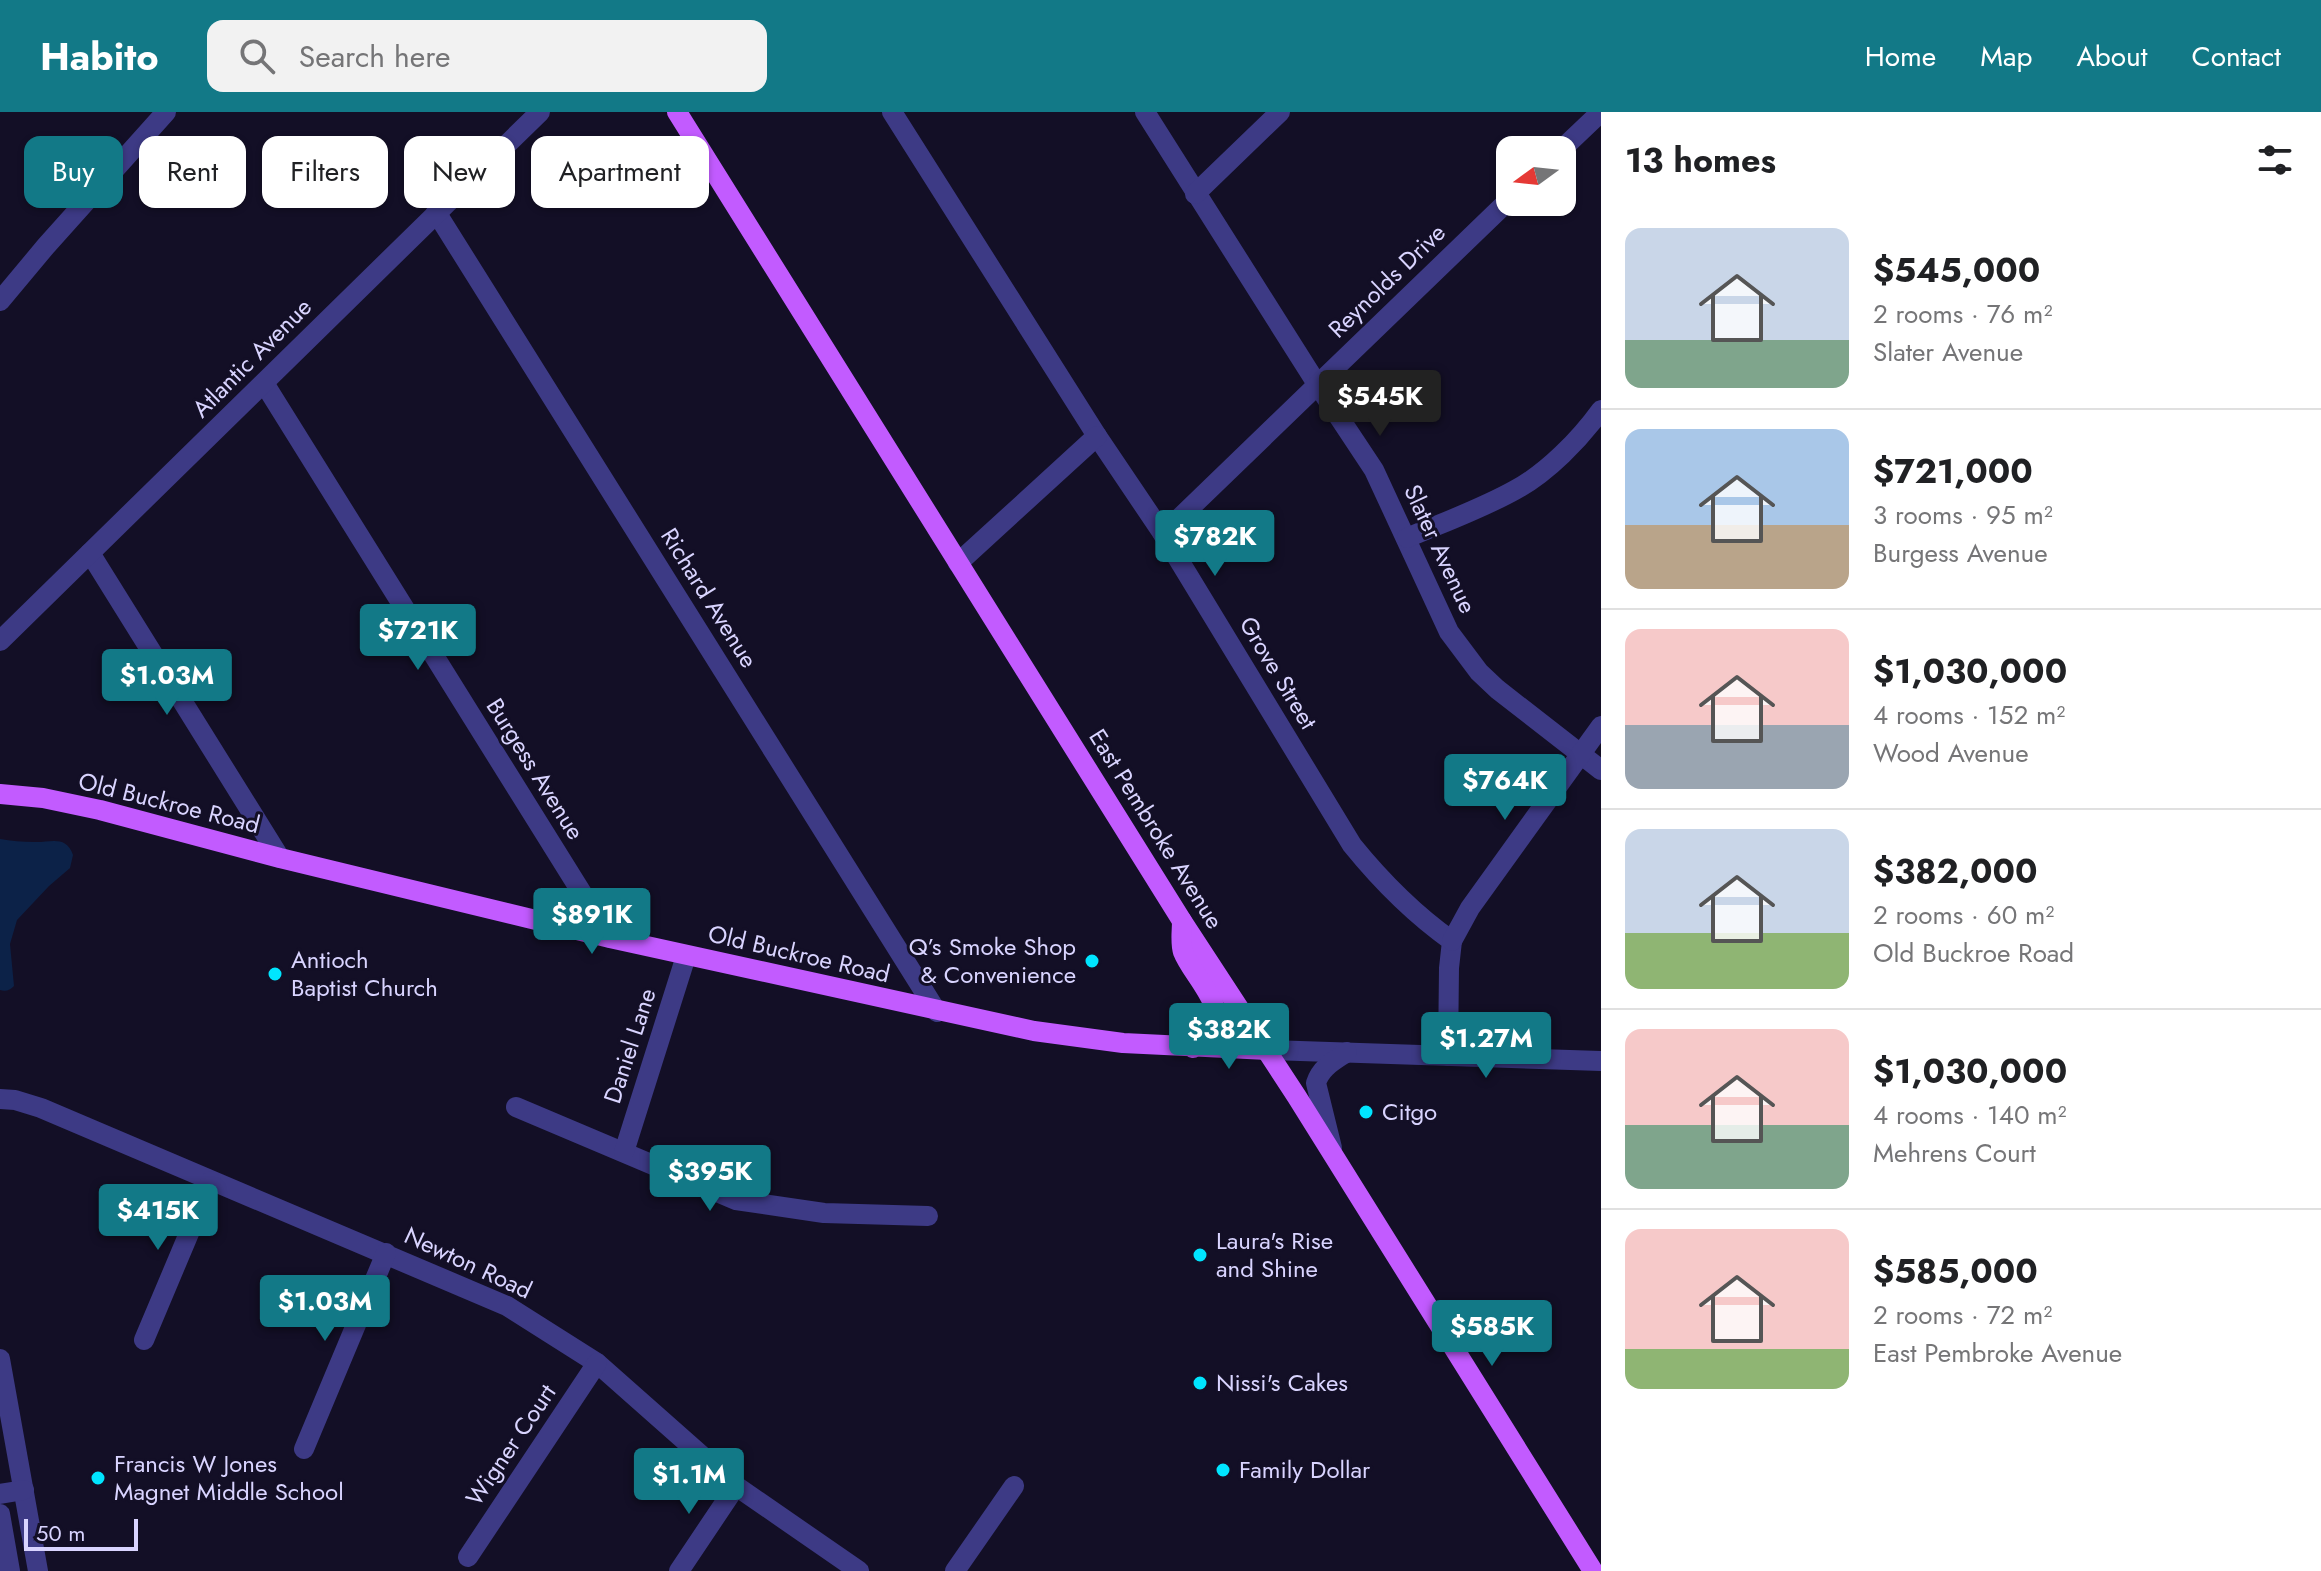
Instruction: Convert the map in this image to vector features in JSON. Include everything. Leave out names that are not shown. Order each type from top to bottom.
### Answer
[{"type":"main road","name":"East Pembroke Avenue","points":[[677,112],[1182,921],[1268,1050],[1593,1571]]},
{"type":"main road","name":"Old Buckroe Road","points":[[0,794],[43,798],[146,821],[280,858],[610,938],[937,1012],[1049,1034],[1123,1043],[1268,1050]]},
{"type":"main road","points":[[1182,921],[1182,950],[1217,1015],[1216,1025],[1209,1036],[1193,1048]]},
{"type":"street","points":[[0,301],[166,112]]},
{"type":"street","name":"Atlantic Avenue","points":[[0,641],[540,112]]},
{"type":"street","name":"Grove Street","points":[[892,112],[1097,436],[1163,534],[1352,845],[1397,896],[1452,941]]},
{"type":"street","name":"Slater Avenue","points":[[1145,112],[1374,470],[1449,632],[1463,653],[1497,689],[1601,770]]},
{"type":"street","points":[[1195,194],[1280,112]]},
{"type":"street","points":[[1576,136],[1601,112]]},
{"type":"street","name":"Richard Avenue","points":[[436,212],[937,1012]]},
{"type":"street","name":"Reynolds Drive","points":[[1163,534],[1496,212]]},
{"type":"street","name":"Burgess Avenue","points":[[264,383],[610,938]]},
{"type":"street","points":[[1407,538],[1516,490],[1557,459],[1601,410]]},
{"type":"street","points":[[958,563],[1097,436]]},
{"type":"street","points":[[90,553],[280,858]]},
{"type":"street","points":[[1448,1056],[1452,941],[1470,908],[1601,726]]},
{"type":"street","name":"Daniel Lane","points":[[624,1152],[686,956]]},
{"type":"street","name":"Old Buckroe Road","points":[[1268,1050],[1601,1061]]},
{"type":"street","points":[[1334,1156],[1316,1083],[1326,1067],[1347,1052]]},
{"type":"street","name":"Newton Road","points":[[0,1099],[41,1108],[507,1306],[597,1363],[736,1486],[859,1571]]},
{"type":"street","points":[[516,1107],[736,1200],[824,1213],[928,1216]]},
{"type":"street","points":[[144,1340],[211,1181]]},
{"type":"street","points":[[304,1449],[386,1253]]},
{"type":"street","points":[[0,1359],[38,1571]]},
{"type":"street","name":"Wigner Court","points":[[468,1557],[597,1363]]},
{"type":"street","points":[[679,1571],[736,1486]]},
{"type":"street","points":[[955,1571],[1014,1486]]},
{"type":"street","points":[[0,1494],[24,1490]]},
{"type":"street","points":[[0,1514],[10,1571]]},
{"type":"water","points":[[0,839],[62,842],[73,855],[70,868],[17,920],[10,944],[14,986],[4,991],[0,990]]},
{"type":"place","name":"Q’s Smoke Shop & Convenience","points":[[1092,961]]},
{"type":"place","name":"Antioch Baptist Church","points":[[275,974]]},
{"type":"place","name":"Citgo","points":[[1366,1112]]},
{"type":"place","name":"Laura's Rise and Shine","points":[[1200,1255]]},
{"type":"place","name":"Nissi's Cakes","points":[[1200,1383]]},
{"type":"place","name":"Family Dollar","points":[[1223,1470]]},
{"type":"place","name":"Francis W Jones Magnet Middle School","points":[[98,1478]]}]
